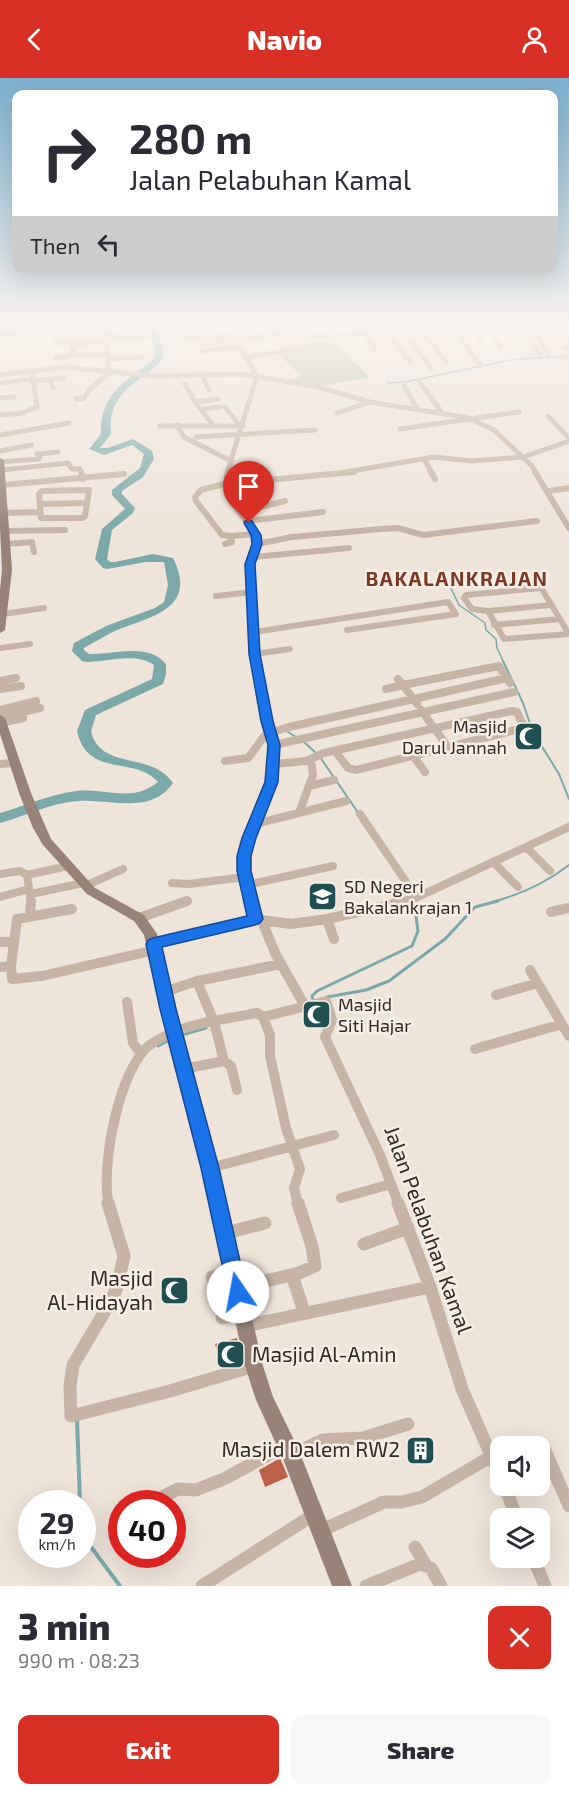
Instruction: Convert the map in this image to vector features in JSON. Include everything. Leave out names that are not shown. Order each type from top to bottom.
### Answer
[{"type":"street","points":[[2,414],[22,413],[38,407],[35,392]]},
{"type":"street","points":[[76,399],[84,398],[88,392]]},
{"type":"street","points":[[190,392],[213,424],[241,423]]},
{"type":"street","points":[[251,392],[224,484],[228,497],[248,521],[257,544],[250,564],[255,654],[274,745],[274,764],[271,782],[244,856],[246,881],[258,919],[304,1003],[262,1015],[214,1024],[147,1046],[141,1053],[117,1113],[104,1182],[124,1263],[111,1301],[73,1365],[70,1386],[77,1415],[254,1366]]},
{"type":"street","points":[[336,392],[369,402],[471,419],[488,426],[532,466],[569,528]]},
{"type":"street","points":[[408,392],[418,410]]},
{"type":"street","points":[[427,392],[443,414]]},
{"type":"street","points":[[0,398],[14,397]]},
{"type":"street","points":[[195,402],[218,399]]},
{"type":"street","points":[[337,413],[369,402]]},
{"type":"street","points":[[201,409],[223,407],[241,423]]},
{"type":"street","points":[[400,429],[519,412]]},
{"type":"street","points":[[501,414],[511,421]]},
{"type":"street","points":[[255,534],[222,535],[195,501],[195,497],[201,490],[224,484],[352,472],[424,459],[447,457],[472,461],[523,457],[569,439],[548,416]]},
{"type":"street","points":[[0,435],[69,423]]},
{"type":"street","points":[[160,426],[241,423]]},
{"type":"street","points":[[177,425],[184,437],[231,461]]},
{"type":"street","points":[[196,437],[315,430]]},
{"type":"street","points":[[0,451],[29,448],[31,445]]},
{"type":"street","points":[[1,464],[39,459],[39,454],[58,452]]},
{"type":"street","points":[[424,459],[435,478]]},
{"type":"street","points":[[1,464],[68,463],[72,469],[80,470],[83,479]]},
{"type":"street","points":[[0,630],[7,570],[1,464]]},
{"type":"street","points":[[3,485],[124,474]]},
{"type":"street","points":[[549,491],[569,488]]},
{"type":"street","points":[[89,490],[85,516],[82,518],[44,519],[41,518],[40,504],[39,494],[42,491],[89,490]]},
{"type":"street","points":[[241,512],[263,509],[267,507],[266,504],[285,501]]},
{"type":"street","points":[[40,504],[86,503]]},
{"type":"street","points":[[3,518],[40,512]]},
{"type":"street","points":[[248,521],[323,512]]},
{"type":"street","points":[[400,519],[408,532]]},
{"type":"street","points":[[257,544],[292,537],[331,536],[398,528],[423,535],[537,520]]},
{"type":"street","points":[[4,538],[65,530]]},
{"type":"street","points":[[225,544],[232,542],[230,536]]},
{"type":"street","points":[[4,538],[32,542],[34,552]]},
{"type":"street","points":[[253,557],[350,548]]},
{"type":"street","points":[[488,611],[501,638],[507,640],[569,634],[567,626],[560,619],[537,581]]},
{"type":"street","points":[[541,588],[464,596],[472,609],[488,611],[551,605]]},
{"type":"street","points":[[216,597],[253,592]]},
{"type":"street","points":[[254,632],[448,602],[456,614],[347,630]]},
{"type":"street","points":[[3,614],[44,608]]},
{"type":"street","points":[[372,614],[379,626]]},
{"type":"street","points":[[494,625],[560,619]]},
{"type":"street","points":[[0,648],[30,644]]},
{"type":"street","points":[[255,654],[290,649]]},
{"type":"street","points":[[386,689],[401,682],[499,666],[512,687]]},
{"type":"street","points":[[0,681],[16,678]]},
{"type":"street","points":[[401,682],[448,747]]},
{"type":"street","points":[[0,689],[21,686]]},
{"type":"street","points":[[274,745],[418,706],[512,687]]},
{"type":"street","points":[[225,761],[247,759],[258,750],[263,736],[270,733],[512,687]]},
{"type":"street","points":[[0,710],[38,705],[1,725]]},
{"type":"street","points":[[274,764],[311,760],[335,751],[515,711],[523,725],[519,729],[352,770],[335,751]]},
{"type":"street","points":[[1,725],[23,718]]},
{"type":"street","points":[[1,725],[39,828],[84,885],[98,896],[139,918],[148,929],[226,1233],[254,1366],[265,1400],[289,1450],[342,1586]]},
{"type":"street","points":[[413,756],[425,772]]},
{"type":"street","points":[[299,813],[314,771],[311,760]]},
{"type":"street","points":[[0,764],[14,763]]},
{"type":"street","points":[[309,786],[334,780]]},
{"type":"street","points":[[255,824],[346,801]]},
{"type":"street","points":[[360,814],[417,898]]},
{"type":"street","points":[[72,909],[16,920],[11,966],[12,979],[22,980],[258,919],[291,924],[327,919],[417,898],[569,826]]},
{"type":"street","points":[[526,847],[550,871]]},
{"type":"street","points":[[493,862],[518,887]]},
{"type":"street","points":[[0,874],[20,872],[27,875],[68,866]]},
{"type":"street","points":[[172,883],[246,881],[333,866]]},
{"type":"street","points":[[0,897],[84,885],[123,869]]},
{"type":"street","points":[[27,875],[30,916]]},
{"type":"street","points":[[139,918],[187,901]]},
{"type":"street","points":[[551,912],[569,908]]},
{"type":"street","points":[[327,919],[334,939]]},
{"type":"street","points":[[0,942],[13,942]]},
{"type":"street","points":[[164,992],[205,978],[281,964]]},
{"type":"street","points":[[0,967],[11,966]]},
{"type":"street","points":[[530,970],[569,1036]]},
{"type":"street","points":[[197,981],[214,1024],[224,1061],[231,1066],[237,1090]]},
{"type":"street","points":[[496,995],[538,983]]},
{"type":"street","name":"Jalan Pelabuhan Kamal","points":[[304,1003],[326,1001],[332,1020],[325,1037],[357,1103],[391,1184],[430,1287],[462,1389],[490,1452]]},
{"type":"street","points":[[127,1002],[133,1043],[141,1053]]},
{"type":"street","points":[[216,1294],[236,1284],[292,1275],[315,1266],[295,1197],[294,1188],[300,1175],[272,1065],[270,1035],[262,1015]]},
{"type":"street","points":[[475,1049],[562,1024]]},
{"type":"street","points":[[183,1069],[224,1061]]},
{"type":"street","points":[[210,1168],[334,1135]]},
{"type":"street","points":[[341,1198],[391,1184]]},
{"type":"street","points":[[226,1233],[265,1223]]},
{"type":"street","points":[[364,1244],[408,1228]]},
{"type":"street","points":[[292,1275],[304,1312]]},
{"type":"street","points":[[212,1277],[236,1284]]},
{"type":"street","points":[[222,1318],[243,1319],[304,1312],[430,1287]]},
{"type":"street","points":[[176,1490],[196,1490],[289,1450],[323,1440],[363,1438],[408,1424]]},
{"type":"street","points":[[202,1586],[317,1523],[384,1502],[401,1502],[422,1497],[490,1457]]},
{"type":"street","points":[[550,1462],[569,1506]]},
{"type":"street","points":[[415,1547],[426,1564],[435,1572],[441,1586]]},
{"type":"street","points":[[366,1586],[420,1564],[426,1564]]},
{"type":"street","points":[[538,1568],[545,1586]]},
{"type":"building","points":[[321,1010],[324,1020],[321,1027],[309,1027],[304,1014]]},
{"type":"building","name":"Masjid Al-Hidayah","points":[[177,1282],[180,1298],[170,1299],[168,1283]]},
{"type":"building","name":"Masjid Al-Amin","points":[[237,1338],[242,1361],[221,1367],[215,1344]]},
{"type":"building","name":"Masjid Dalem RW2","points":[[428,1437],[433,1461],[414,1464],[408,1440]]},
{"type":"building","points":[[280,1458],[288,1477],[265,1487],[259,1470]]},
{"type":"waterway","points":[[0,818],[77,796],[123,799],[145,797],[166,783],[159,774],[149,769],[103,757],[94,751],[84,731],[90,713],[158,681],[160,664],[153,659],[135,655],[86,658],[78,651],[78,646],[110,629],[159,611],[169,603],[174,585],[169,560],[153,557],[107,566],[101,559],[107,529],[130,508],[117,495],[117,490],[144,470],[149,459],[149,453],[133,442],[104,452],[94,449],[106,434],[105,420],[117,392]]},
{"type":"waterway","points":[[449,584],[459,605],[485,623],[486,630],[496,639],[497,648],[504,663]]},
{"type":"waterway","points":[[503,661],[523,703],[533,732],[559,774],[569,799]]},
{"type":"waterway","points":[[288,732],[296,737]]},
{"type":"waterway","points":[[304,742],[316,753]]},
{"type":"waterway","points":[[320,757],[359,814]]},
{"type":"waterway","points":[[492,902],[532,887],[569,865]]},
{"type":"waterway","points":[[327,997],[366,990],[389,981],[445,939],[475,907],[498,901]]},
{"type":"waterway","points":[[313,1000],[312,996],[317,991],[412,946],[418,931],[414,902]]},
{"type":"waterway","points":[[182,1035],[206,1028]]},
{"type":"waterway","points":[[158,1046],[172,1039]]},
{"type":"waterway","points":[[77,1419],[80,1490]]},
{"type":"waterway","points":[[96,1554],[120,1586]]},
{"type":"place","name":"Masjid Darul Jannah","points":[[528,737]]},
{"type":"place","name":"SD Negeri Bakalankrajan 1","points":[[323,897]]},
{"type":"place","name":"Masjid Siti Hajar","points":[[317,1015]]},
{"type":"place","name":"Masjid Al-Hidayah","points":[[174,1291]]},
{"type":"place","name":"Masjid Al-Amin","points":[[231,1355]]},
{"type":"place","name":"Masjid Dalem RW2","points":[[421,1450]]},
{"type":"district","name":"BAKALANKRAJAN","points":[[457,579]]},
{"type":"route","points":[[238,1292],[226,1233],[153,944],[255,919],[244,871],[244,856],[271,782],[274,745],[267,721],[255,654],[250,564],[257,544],[256,535],[249,523]]}]
